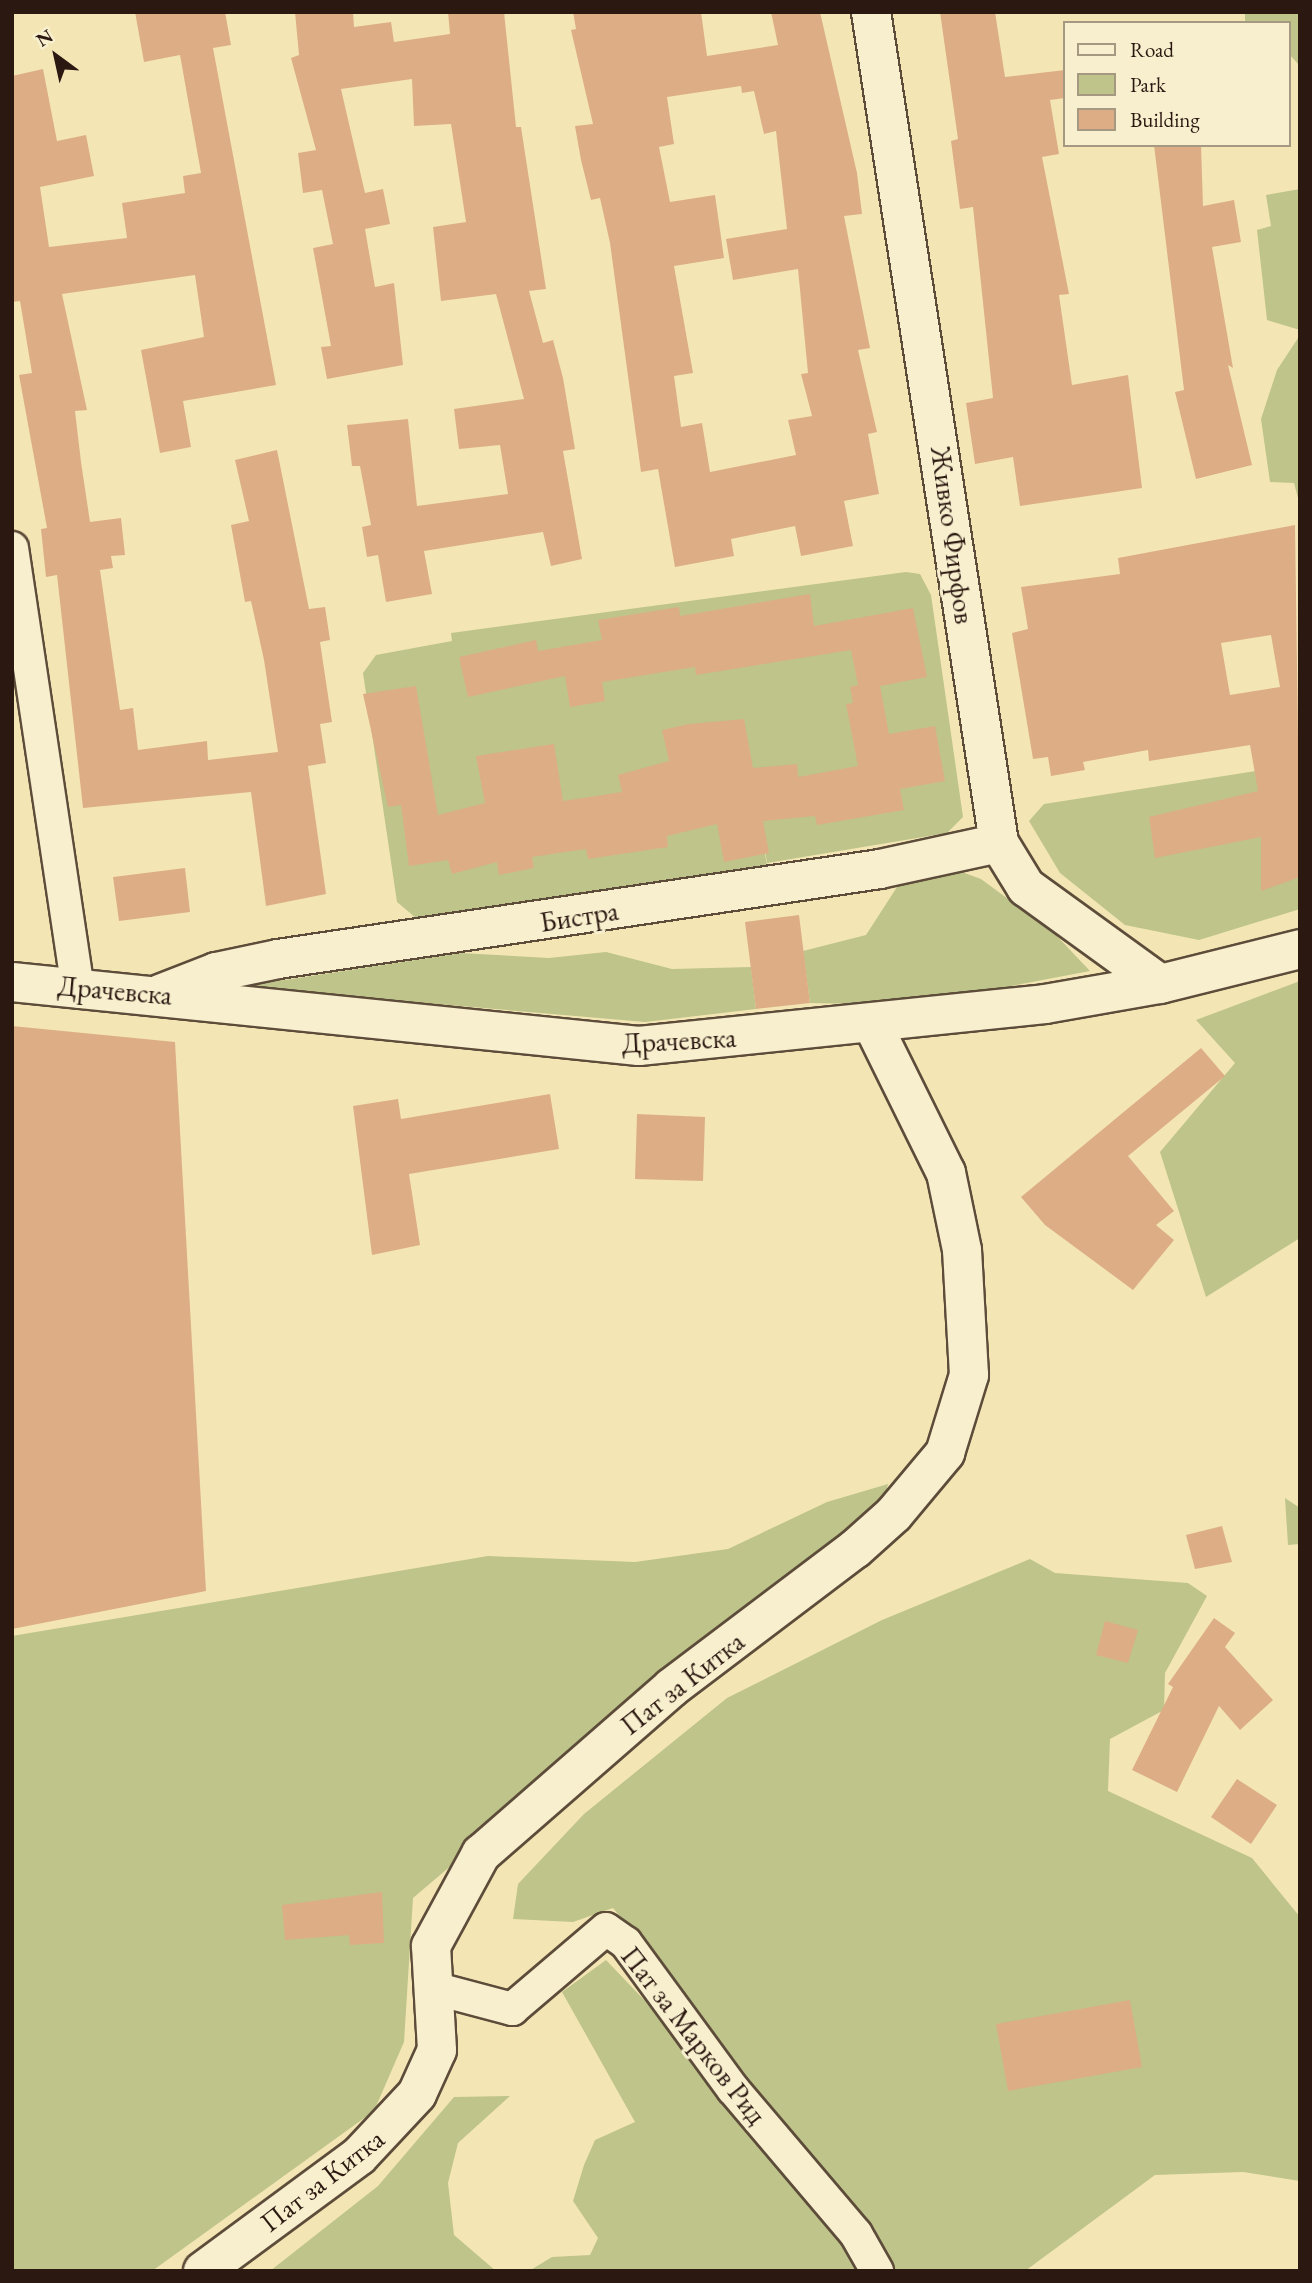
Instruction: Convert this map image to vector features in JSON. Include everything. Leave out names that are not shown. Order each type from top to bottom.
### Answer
[{"type":"street","name":"Живко Фирфов","points":[[871,12],[999,843],[1026,887],[1160,985]]},
{"type":"street","points":[[12,548],[78,987]]},
{"type":"street","name":"Бистра","points":[[160,994],[216,972],[278,959],[866,871],[999,843]]},
{"type":"street","name":"Драчевска","points":[[12,982],[160,994],[639,1046],[873,1025],[1160,985],[1300,949]]},
{"type":"street","name":"Пат за Китка","points":[[203,2271],[396,2121],[437,2050],[437,1989],[431,1946],[481,1854],[671,1688],[855,1549],[894,1514],[945,1453],[970,1375],[962,1250],[946,1173],[873,1025]]},
{"type":"street","name":"Пат за Марков Рид","points":[[437,1989],[512,2008],[606,1929],[626,1943],[733,2089],[856,2235],[877,2271]]},
{"type":"green space","points":[[1245,12],[1300,12],[1300,66],[1291,56],[1291,21],[1245,21]]},
{"type":"green space","points":[[1300,189],[1300,330],[1267,320],[1257,230],[1271,226],[1266,195]]},
{"type":"green space","points":[[1300,335],[1298,498],[1294,483],[1270,482],[1261,419],[1277,370]]},
{"type":"green space","points":[[906,572],[920,574],[931,595],[963,817],[947,833],[767,863],[755,782],[767,867],[436,919],[416,918],[397,902],[363,673],[376,655],[452,641],[451,633]]},
{"type":"green space","points":[[1300,764],[1300,909],[1199,940],[1125,925],[1060,873],[1029,821],[1044,804]]},
{"type":"green space","points":[[951,868],[981,879],[1054,933],[1090,971],[911,1005],[810,1003],[803,951],[866,935],[897,887]]},
{"type":"green space","points":[[606,952],[672,969],[751,967],[756,1009],[645,1022],[240,987],[461,953],[549,958]]},
{"type":"green space","points":[[1300,981],[1300,1238],[1206,1297],[1160,1152],[1235,1063],[1196,1020]]},
{"type":"green space","points":[[888,1484],[885,1496],[413,1898],[404,2042],[374,2111],[152,2271],[12,2271],[12,1636],[488,1556],[635,1562],[728,1549],[827,1502]]},
{"type":"green space","points":[[1285,1498],[1300,1508],[1300,1544],[1288,1545]]},
{"type":"green space","points":[[1030,1559],[1055,1573],[1188,1583],[1207,1596],[1165,1673],[1164,1710],[1110,1739],[1108,1791],[1252,1858],[1300,1917],[1300,2181],[1243,2172],[1155,2175],[1025,2271],[529,2271],[552,2257],[590,2255],[598,2238],[573,2201],[584,2165],[595,2140],[635,2122],[562,1992],[606,1960],[669,2026],[644,1945],[613,1908],[573,1922],[513,1919],[518,1884],[584,1814],[727,1698],[882,1620]]},
{"type":"green space","points":[[510,2096],[458,2143],[448,2183],[454,2235],[496,2271],[270,2271],[378,2186],[454,2097]]},
{"type":"building","points":[[135,12],[225,12],[231,45],[213,48],[276,385],[183,401],[191,447],[160,453],[141,350],[204,337],[195,275],[62,294],[87,410],[75,411],[81,462],[90,522],[121,518],[125,555],[111,556],[113,568],[100,570],[120,710],[133,708],[138,750],[207,741],[208,760],[278,752],[264,660],[251,601],[245,602],[231,525],[249,521],[235,460],[277,450],[309,609],[325,607],[330,640],[320,642],[332,722],[320,724],[326,763],[308,766],[326,894],[266,906],[251,792],[83,808],[57,575],[46,577],[41,529],[47,528],[19,375],[32,373],[20,301],[12,302],[12,76],[43,69],[57,141],[86,135],[94,176],[40,187],[49,247],[127,238],[122,203],[185,193],[183,176],[201,173],[180,55],[144,62]]},
{"type":"building","points":[[295,12],[353,12],[354,27],[391,22],[394,42],[450,34],[448,12],[504,12],[516,127],[521,127],[546,289],[529,291],[543,343],[553,340],[563,378],[575,449],[563,451],[582,559],[551,566],[543,532],[424,551],[432,594],[386,602],[378,555],[367,557],[362,527],[371,525],[360,466],[352,466],[347,425],[408,419],[417,506],[508,494],[500,445],[459,449],[454,409],[524,399],[496,294],[441,301],[433,227],[466,222],[451,124],[414,126],[412,79],[341,89],[365,193],[383,189],[390,224],[365,229],[375,287],[394,283],[403,365],[327,379],[321,347],[331,346],[313,248],[333,244],[322,190],[303,193],[298,153],[316,150],[291,58],[299,55]]},
{"type":"building","points":[[573,12],[701,12],[707,56],[778,45],[771,12],[820,12],[857,173],[862,214],[844,216],[870,348],[858,350],[877,432],[868,434],[879,494],[844,501],[853,546],[801,556],[795,526],[731,539],[734,556],[675,567],[658,469],[641,472],[610,243],[600,198],[591,200],[581,160],[575,126],[593,124],[571,30],[576,29]],"holes":[[[741,86],[742,93],[754,91],[764,134],[776,131],[787,229],[726,239],[733,280],[798,269],[808,373],[801,374],[812,416],[788,420],[796,455],[710,472],[702,423],[681,427],[674,376],[693,373],[674,266],[724,258],[715,195],[670,202],[659,147],[674,144],[667,97]]]},
{"type":"building","points":[[940,12],[995,12],[1005,77],[1064,70],[1064,98],[1050,100],[1059,154],[1042,157],[1069,294],[1059,295],[1072,385],[1128,375],[1142,488],[1020,506],[1013,457],[975,464],[966,403],[993,398],[973,207],[960,209],[951,141],[958,139]]},
{"type":"building","points":[[1154,147],[1201,147],[1203,206],[1234,200],[1241,242],[1212,247],[1233,368],[1228,365],[1252,465],[1196,479],[1175,392],[1184,390]]},
{"type":"building","points":[[1295,525],[1300,877],[1261,891],[1261,837],[1155,858],[1149,817],[1258,791],[1250,745],[1149,761],[1148,750],[1083,762],[1085,770],[1051,776],[1048,757],[1033,759],[1012,633],[1028,629],[1021,587],[1120,574],[1118,558]],"holes":[[[1271,635],[1280,687],[1230,695],[1221,643]]]},
{"type":"building","points":[[810,594],[814,626],[913,608],[927,677],[880,686],[889,734],[935,726],[945,781],[900,789],[904,810],[817,825],[815,816],[763,821],[769,853],[724,862],[717,824],[667,836],[668,847],[588,859],[586,849],[532,857],[534,868],[499,875],[497,862],[452,874],[448,860],[409,866],[401,805],[388,807],[363,694],[416,686],[438,815],[485,803],[476,756],[554,744],[563,801],[622,792],[618,775],[669,761],[662,730],[689,724],[744,719],[753,768],[797,764],[798,777],[858,766],[846,704],[853,703],[850,687],[858,685],[851,650],[696,675],[695,667],[602,682],[605,701],[570,707],[565,676],[468,697],[459,657],[536,640],[538,651],[602,640],[598,620],[679,607],[680,616]]},
{"type":"building","points":[[185,868],[190,912],[119,921],[113,877]]},
{"type":"building","points":[[799,915],[810,1003],[756,1009],[745,922]]},
{"type":"building","points":[[12,1026],[175,1042],[206,1591],[12,1629]]},
{"type":"building","points":[[1201,1048],[1225,1076],[1128,1156],[1174,1211],[1156,1225],[1174,1240],[1133,1290],[1045,1225],[1021,1197]]},
{"type":"building","points":[[550,1094],[559,1149],[409,1174],[420,1245],[372,1255],[353,1106],[398,1099],[401,1119]]},
{"type":"building","points":[[637,1114],[705,1117],[703,1181],[635,1179]]},
{"type":"building","points":[[1222,1526],[1232,1562],[1195,1569],[1186,1535]]},
{"type":"building","points":[[1214,1618],[1235,1633],[1225,1647],[1273,1700],[1240,1730],[1219,1706],[1177,1792],[1132,1770],[1173,1687],[1168,1684]]},
{"type":"building","points":[[1105,1621],[1138,1630],[1128,1663],[1096,1655]]},
{"type":"building","points":[[1237,1779],[1277,1805],[1251,1844],[1211,1817]]},
{"type":"building","points":[[382,1892],[384,1943],[350,1945],[349,1935],[285,1940],[282,1905]]},
{"type":"building","points":[[1130,2000],[1142,2067],[1008,2091],[996,2024]]}]
